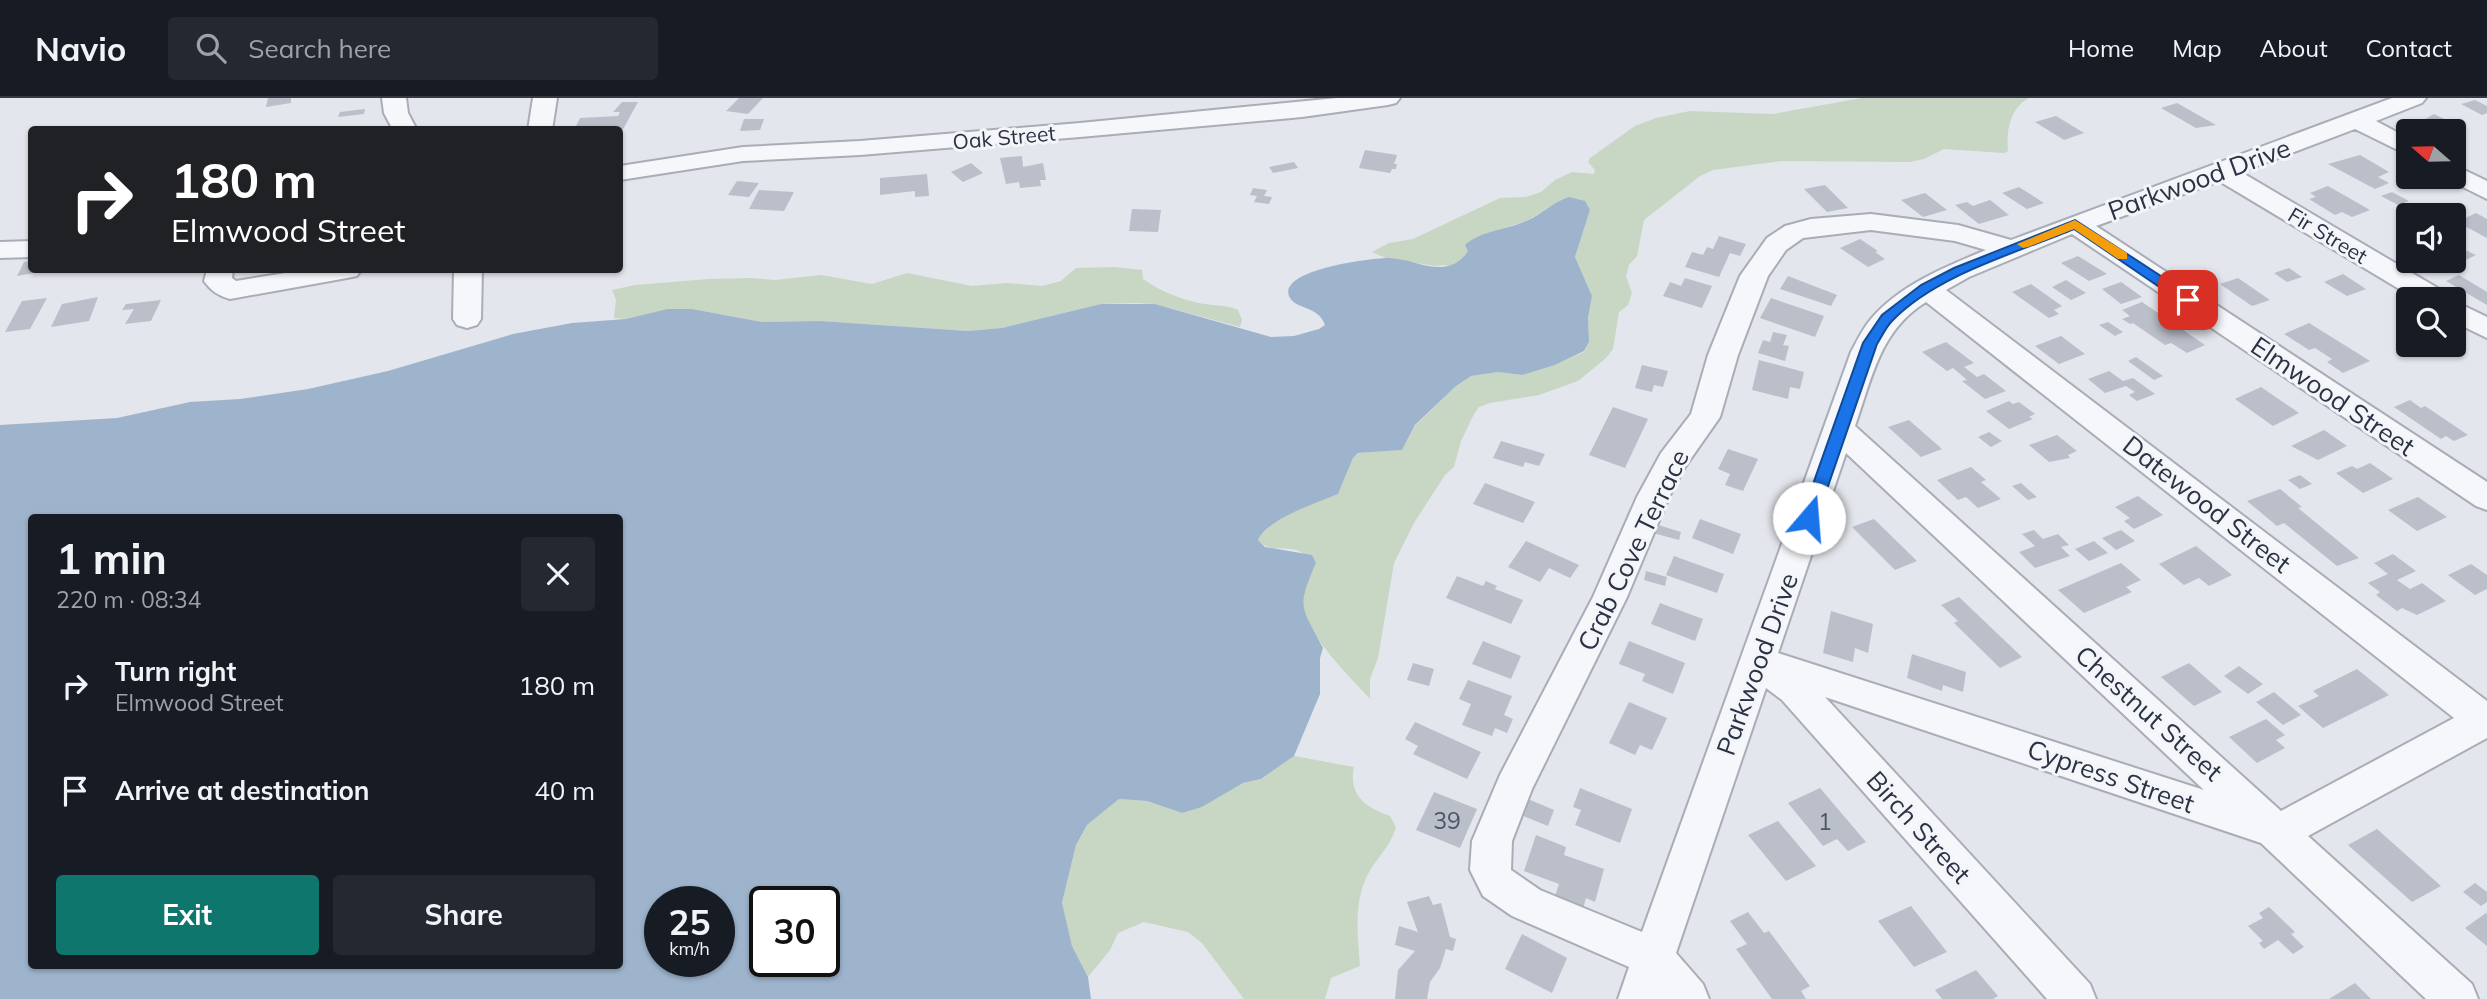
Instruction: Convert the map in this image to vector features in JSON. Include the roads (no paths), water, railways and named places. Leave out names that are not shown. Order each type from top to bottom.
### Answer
[{"type":"street","points":[[394,98],[396,113],[403,126]]},
{"type":"street","points":[[541,126],[545,98]]},
{"type":"street","name":"Oak Street","points":[[623,173],[743,154],[860,148],[1060,132],[1302,110],[1388,98]]},
{"type":"street","name":"Parkwood Drive","points":[[1639,999],[1874,335],[1894,311],[1926,288],[2012,249],[2414,98]]},
{"type":"street","points":[[2356,120],[2396,142]]},
{"type":"street","name":"Fir Street","points":[[2221,171],[2416,287]]},
{"type":"street","points":[[2466,180],[2487,191]]},
{"type":"street","name":"Crab Cove Terrace","points":[[1653,957],[1516,899],[1493,878],[1489,855],[1514,787],[1610,597],[1653,497],[1672,461],[1705,417],[1726,346],[1754,276],[1782,239],[1801,229],[1823,225],[1887,223],[1958,233],[2012,249]]},
{"type":"street","name":"Elmwood Street","points":[[2075,224],[2487,498]]},
{"type":"street","points":[[0,250],[28,249]]},
{"type":"street","points":[[220,273],[218,282],[230,290],[330,273]]},
{"type":"street","points":[[467,319],[468,273]]},
{"type":"street","name":"Datewood Street","points":[[1926,288],[2486,720]]},
{"type":"street","points":[[2466,317],[2487,330]]},
{"type":"street","name":"Chestnut Street","points":[[1840,429],[2457,999]]},
{"type":"street","name":"Cypress Street","points":[[1757,661],[1951,722],[2278,832]]},
{"type":"street","name":"Birch Street","points":[[1757,661],[1795,689],[2075,999]]},
{"type":"street","points":[[2278,832],[2486,720]]},
{"type":"street","points":[[1653,957],[1688,999]]},
{"type":"water","points":[[1569,197],[1585,201],[1590,210],[1575,257],[1592,296],[1588,318],[1589,342],[1584,351],[1555,365],[1522,375],[1498,372],[1471,376],[1456,386],[1415,425],[1402,450],[1358,453],[1353,458],[1338,494],[1294,512],[1263,532],[1258,540],[1265,547],[1312,555],[1316,563],[1306,590],[1304,607],[1323,648],[1320,658],[1320,694],[1294,756],[1261,779],[1243,783],[1202,807],[1182,813],[1147,801],[1119,799],[1087,825],[1076,845],[1062,903],[1072,946],[1088,977],[1091,999],[0,999],[0,425],[117,418],[190,402],[240,399],[308,389],[388,371],[513,334],[572,323],[626,319],[667,309],[692,309],[762,322],[820,321],[968,331],[1002,328],[1101,304],[1155,304],[1271,337],[1294,336],[1325,325],[1317,314],[1296,304],[1289,296],[1290,287],[1298,279],[1312,272],[1347,263],[1395,258],[1435,267],[1450,265],[1466,254],[1468,251],[1465,245],[1472,240],[1537,215]]}]
